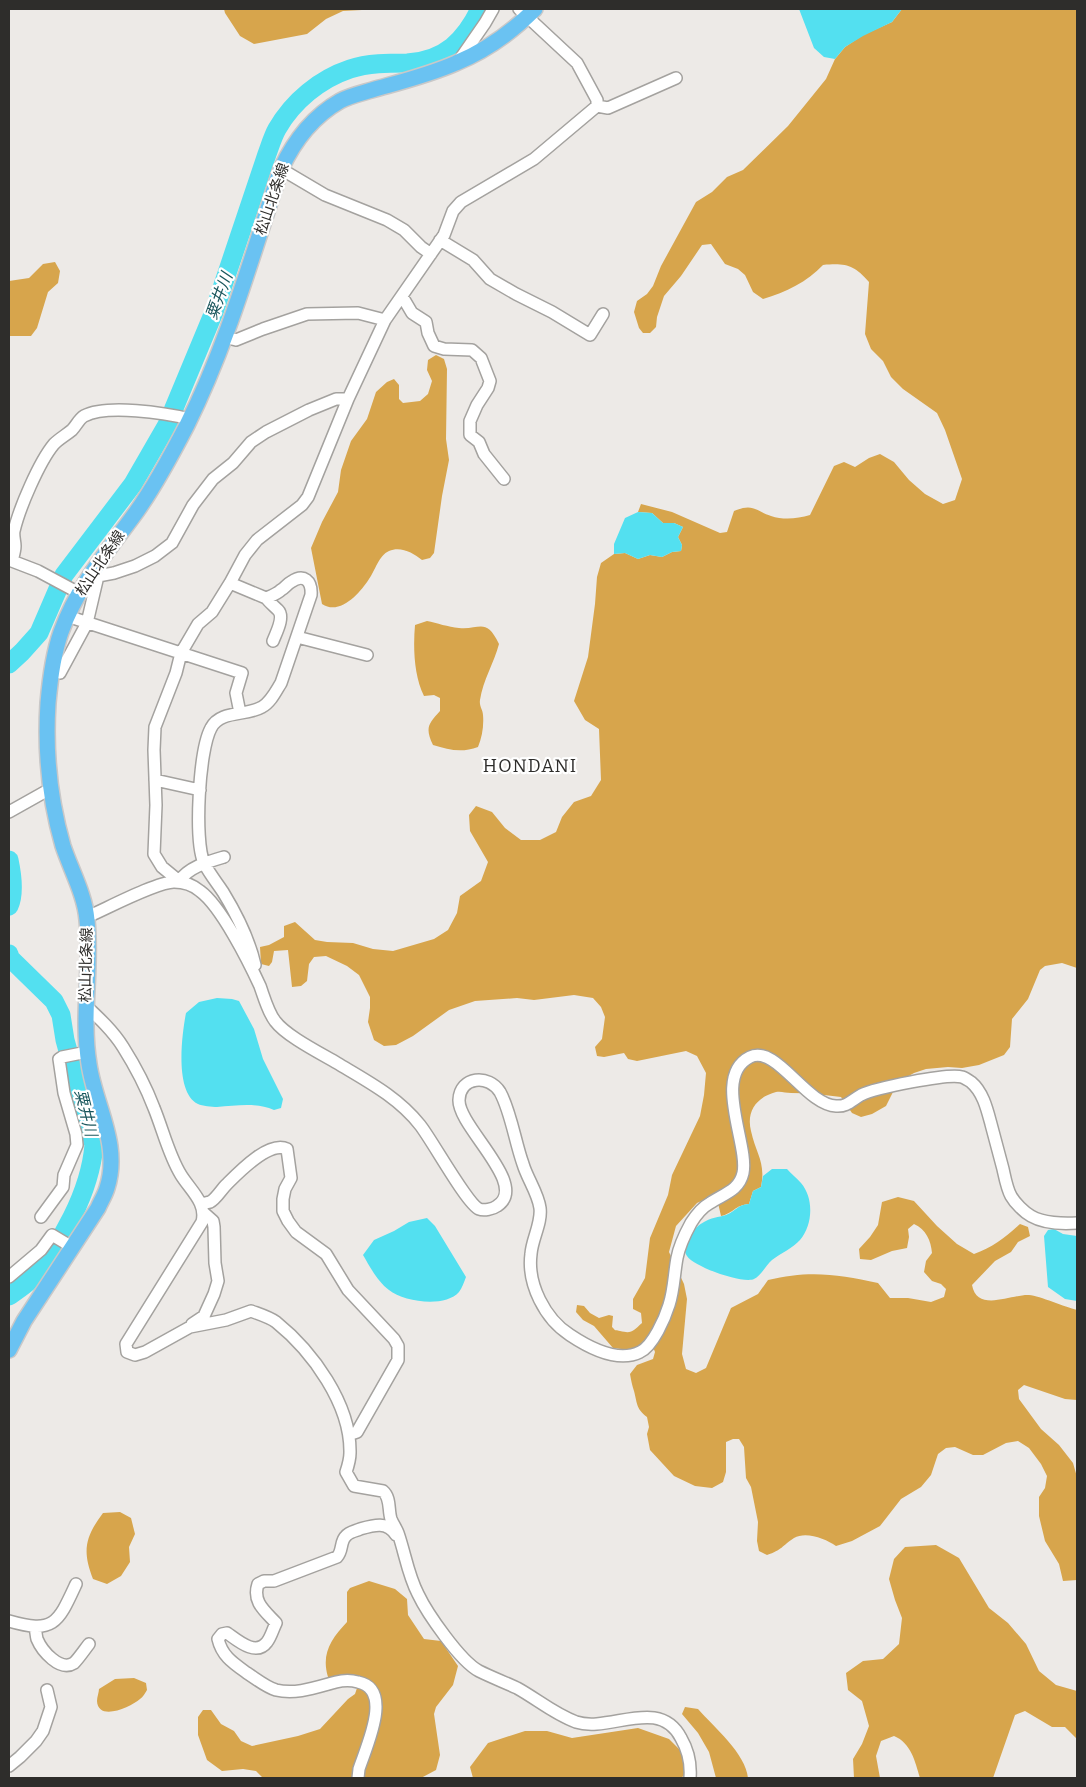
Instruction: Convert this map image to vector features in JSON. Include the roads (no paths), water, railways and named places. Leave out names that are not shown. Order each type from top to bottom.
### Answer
[{"type":"main road","name":"松山北条線","points":[[9,1350],[63,1242],[98,1208],[107,1189],[112,1159],[109,1135],[82,1053],[88,950],[87,917],[60,833],[50,789],[48,707],[52,671],[60,634],[75,591],[95,574],[153,487],[224,337],[251,264],[281,170],[291,148],[306,128],[321,114],[341,100],[458,63],[508,33],[527,11]]},
{"type":"street","points":[[458,63],[493,9]]},
{"type":"street","points":[[179,882],[162,867],[154,854],[155,727],[176,673],[181,653],[198,624],[212,612],[245,555],[257,540],[302,505],[308,497],[348,399],[386,320],[440,240],[453,210],[461,202],[534,159],[597,106],[597,100],[578,63],[527,11]]},
{"type":"street","points":[[597,106],[608,108],[676,78]]},
{"type":"street","points":[[281,170],[325,195],[387,220],[404,230],[431,254]]},
{"type":"street","points":[[440,240],[472,260],[490,279],[552,312],[590,335],[603,314]]},
{"type":"street","points":[[402,296],[412,313],[426,322],[428,333],[434,346],[444,349],[472,350],[481,358],[490,381],[470,421],[470,435],[479,442],[484,454],[504,478]]},
{"type":"street","points":[[224,337],[236,340],[308,314],[358,313],[386,320]]},
{"type":"street","points":[[52,671],[60,673],[87,623],[95,574],[114,573],[135,566],[155,556],[172,543],[193,505],[213,479],[233,463],[252,442],[266,432],[309,410],[336,399],[348,399]]},
{"type":"street","points":[[75,591],[12,561],[15,548],[14,533],[25,500],[43,461],[54,444],[72,430],[82,417],[90,414],[107,411],[162,414],[185,418]]},
{"type":"street","points":[[255,976],[254,959],[242,924],[204,863],[200,850],[200,790],[204,754],[212,726],[220,719],[264,706],[281,684],[311,595],[310,582],[306,579],[299,579],[266,598]]},
{"type":"street","points":[[230,583],[266,598],[273,607],[279,610],[281,616],[274,641]]},
{"type":"street","points":[[67,616],[242,673],[236,693],[240,713]]},
{"type":"street","points":[[297,637],[367,654]]},
{"type":"street","points":[[155,780],[200,790]]},
{"type":"street","points":[[9,812],[50,789]]},
{"type":"street","points":[[179,882],[183,875],[204,863],[224,857]]},
{"type":"street","points":[[87,917],[164,883],[179,882],[196,887],[206,896],[231,932],[255,976],[275,1021],[298,1040],[389,1095],[404,1107],[429,1137],[468,1200],[480,1209],[492,1209],[502,1203],[506,1183],[463,1115],[459,1102],[462,1091],[476,1080],[486,1080],[495,1085],[503,1097],[524,1170],[540,1207],[540,1216],[530,1254],[535,1289],[553,1321],[566,1333],[584,1344],[601,1351],[621,1356],[637,1354],[644,1351],[651,1343],[670,1304],[677,1255],[696,1214],[706,1205],[731,1192],[740,1183],[744,1169],[743,1152],[733,1114],[732,1096],[738,1070],[744,1062],[758,1055],[772,1060],[789,1073],[806,1092],[826,1104],[837,1106],[848,1105],[864,1093],[936,1078],[962,1077],[971,1082],[983,1098],[1011,1196],[1029,1215],[1039,1219],[1077,1223]]},
{"type":"street","points":[[231,932],[242,924]]},
{"type":"street","points":[[85,1005],[103,1022],[122,1045],[153,1105],[180,1174],[213,1220],[215,1263],[218,1281],[204,1316],[193,1322],[190,1327]]},
{"type":"street","points":[[41,1217],[63,1187],[64,1175],[77,1145],[59,1059],[82,1053]]},
{"type":"street","points":[[354,1433],[358,1432],[398,1360],[398,1346],[394,1339],[348,1290],[326,1254],[296,1232],[288,1221],[284,1211],[283,1199],[285,1189],[291,1178],[287,1149],[282,1146],[275,1147],[262,1154],[228,1183],[203,1208],[202,1222],[126,1344],[127,1352],[135,1356],[190,1327],[226,1320],[251,1310],[274,1321],[316,1362],[332,1389],[344,1420],[350,1446],[346,1472],[354,1486],[383,1491],[386,1494],[391,1519],[418,1594],[446,1639],[477,1670],[517,1688],[553,1711],[578,1722],[591,1724],[659,1718],[677,1730],[685,1746],[690,1778]]},
{"type":"street","points":[[9,1277],[41,1250],[52,1236],[63,1242]]},
{"type":"street","points":[[339,1405],[347,1413],[354,1433],[356,1449],[354,1463],[346,1472]]},
{"type":"street","points":[[358,1778],[359,1768],[377,1708],[375,1694],[365,1683],[349,1680],[338,1681],[311,1689],[294,1691],[276,1690],[232,1662],[223,1653],[218,1639],[222,1634],[227,1633],[243,1646],[257,1647],[264,1645],[268,1641],[276,1623],[257,1600],[255,1592],[258,1584],[264,1580],[274,1581],[338,1557],[347,1534],[376,1524],[392,1529],[400,1542]]},
{"type":"street","points":[[9,1621],[35,1627],[54,1622],[63,1612],[76,1584]]},
{"type":"street","points":[[35,1627],[36,1637],[40,1645],[59,1664],[66,1665],[74,1662],[89,1644]]},
{"type":"street","points":[[9,1766],[36,1741],[43,1731],[51,1707],[47,1690]]},
{"type":"water","points":[[799,9],[902,9],[892,22],[845,47],[835,59],[824,57],[814,48]]},
{"type":"water","points":[[638,512],[652,513],[663,523],[674,523],[683,527],[678,537],[682,545],[681,551],[672,552],[662,557],[650,555],[638,559],[625,553],[614,554],[614,544],[625,518]]},
{"type":"water","points":[[217,998],[239,1001],[254,1029],[263,1059],[283,1099],[281,1108],[274,1110],[246,1105],[210,1107],[198,1104],[190,1098],[185,1088],[182,1062],[186,1013],[199,1002]]},
{"type":"water","points":[[772,1169],[787,1169],[801,1183],[808,1196],[810,1204],[809,1219],[800,1240],[772,1260],[754,1279],[740,1279],[719,1274],[691,1260],[687,1256],[685,1246],[692,1232],[706,1221],[726,1215],[749,1204],[753,1191],[761,1187],[763,1176]]},
{"type":"water","points":[[427,1218],[435,1226],[466,1277],[459,1292],[453,1297],[435,1302],[404,1298],[389,1290],[374,1274],[363,1255],[374,1240],[409,1222]]},
{"type":"water","points":[[1054,1229],[1063,1234],[1077,1236],[1077,1301],[1065,1299],[1048,1287],[1044,1236],[1048,1230]]},
{"type":"waterway","name":"粟井川","points":[[9,664],[39,633],[64,575],[133,484],[167,425],[214,312],[270,144],[291,109],[308,92],[339,73],[371,64],[420,61],[443,53],[452,47],[468,30],[480,9]]},
{"type":"waterway","name":"粟井川","points":[[9,860],[12,877],[9,906]]},
{"type":"waterway","name":"粟井川","points":[[9,954],[10,958],[54,1001],[61,1015],[65,1040],[94,1145],[87,1181],[63,1234],[53,1251],[30,1280],[9,1296]]},
{"type":"district","name":"HONDANI","points":[[530,766]]}]
